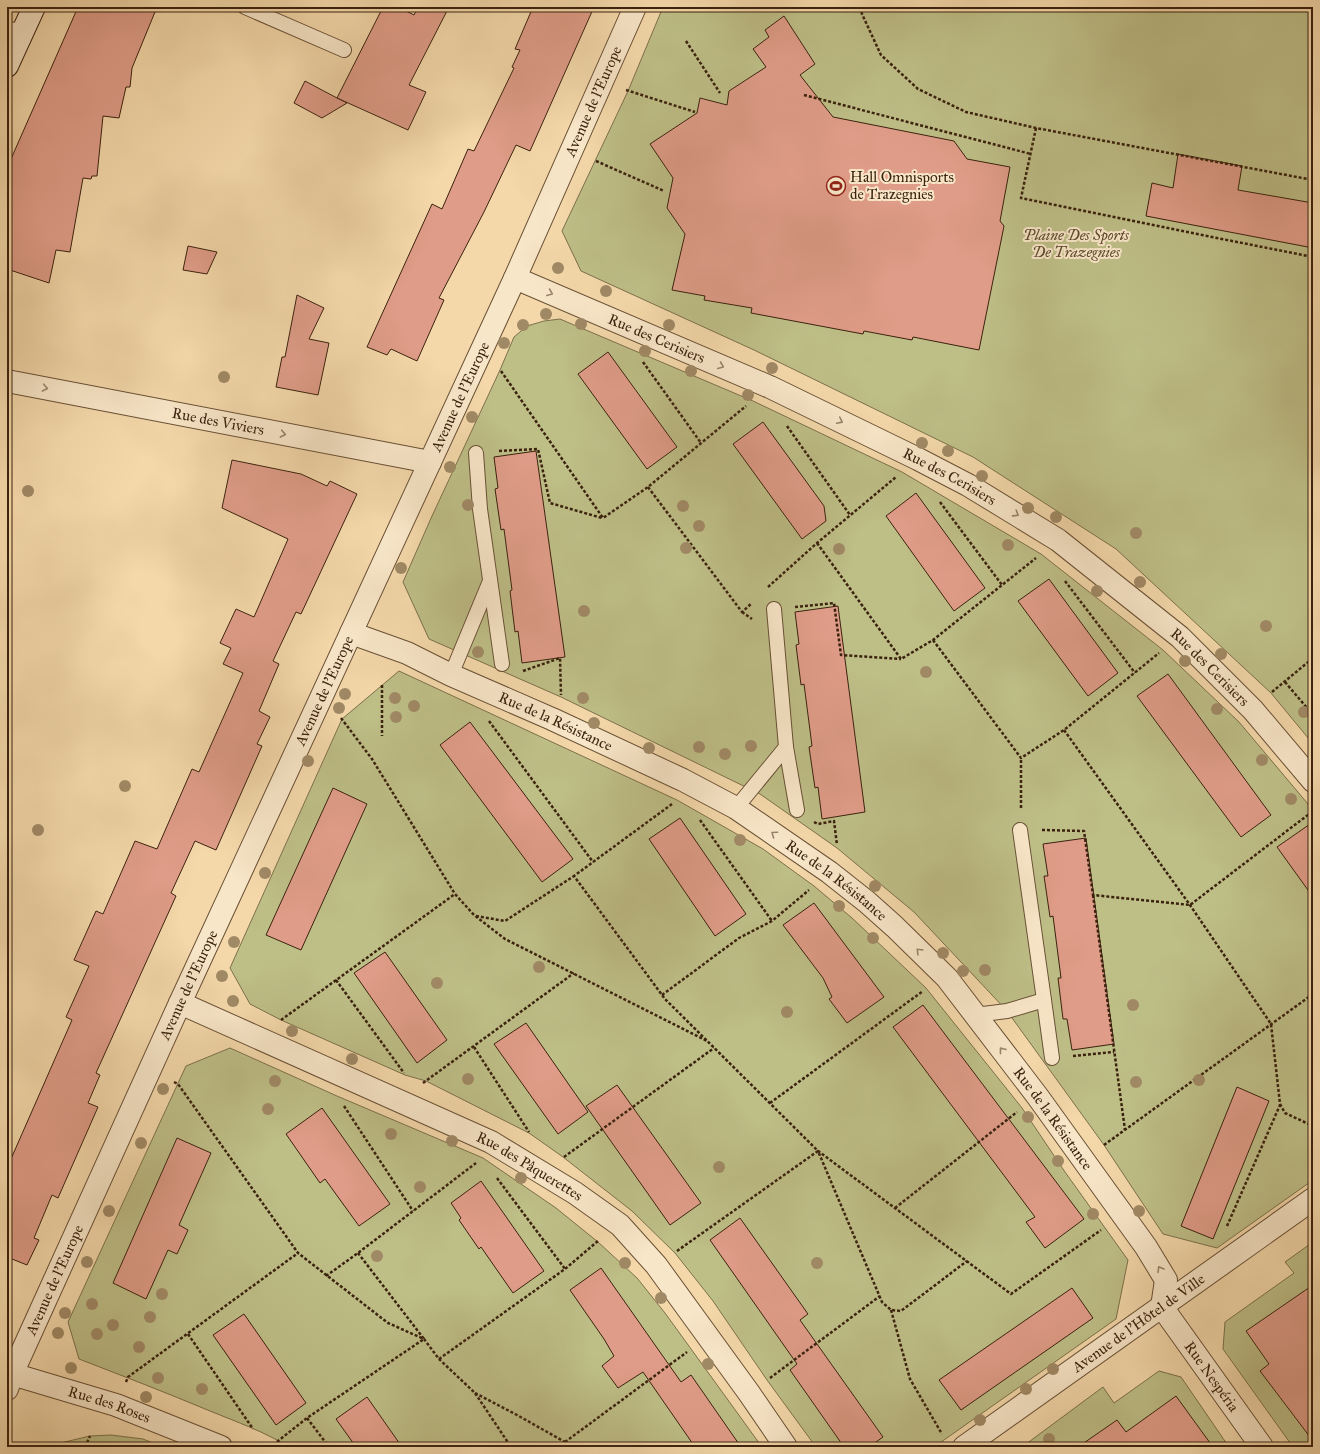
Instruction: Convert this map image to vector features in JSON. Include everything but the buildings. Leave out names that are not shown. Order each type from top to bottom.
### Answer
[{"type":"street","points":[[7,66],[15,30],[34,7]]},
{"type":"street","name":"Avenue de l'Europe","points":[[9,1379],[180,1003],[256,841],[318,702],[515,278],[635,7]]},
{"type":"street","name":"Rue des Cerisiers","points":[[515,278],[770,387],[968,485],[1058,540],[1180,637],[1253,710],[1313,781]]},
{"type":"street","name":"Rue des Viviers","points":[[7,381],[430,462]]},
{"type":"street","name":"Rue de la Résistance","points":[[351,633],[407,654],[683,780],[736,808],[830,872],[895,927],[947,978],[1038,1097],[1146,1246],[1166,1280],[1162,1306]]},
{"type":"street","name":"Rue des Pâquerettes","points":[[180,1003],[491,1142],[575,1193],[620,1226],[656,1265],[749,1393],[786,1447]]},
{"type":"street","name":"Avenue de l'Hôtel de Ville","points":[[954,1443],[1162,1306],[1313,1199]]},
{"type":"street","name":"Rue Nespéria","points":[[1162,1306],[1262,1447]]},
{"type":"street","name":"Rue des Roses","points":[[9,1379],[116,1406],[221,1447]]},
{"type":"lane","points":[[244,7],[344,50]]},
{"type":"lane","points":[[476,453],[480,509],[502,664]]},
{"type":"lane","points":[[451,675],[490,581]]},
{"type":"lane","points":[[774,610],[786,747],[797,810]]},
{"type":"lane","points":[[736,808],[786,747]]},
{"type":"lane","points":[[1020,830],[1052,1058]]},
{"type":"lane","points":[[975,1015],[1007,1011],[1044,1000]]},
{"type":"path","points":[[860,7],[881,55],[918,88],[966,112],[1036,128],[1313,180]]},
{"type":"path","points":[[686,41],[720,94]]},
{"type":"path","points":[[602,80],[628,91],[695,112]]},
{"type":"path","points":[[804,95],[1031,154]]},
{"type":"path","points":[[1036,128],[1022,198],[1313,257]]},
{"type":"path","points":[[571,150],[664,191]]},
{"type":"path","points":[[640,358],[701,443]]},
{"type":"path","points":[[500,370],[603,518]]},
{"type":"path","points":[[603,518],[648,487],[770,387]]},
{"type":"path","points":[[787,426],[850,515]]},
{"type":"path","points":[[476,453],[538,449],[550,503],[603,518]]},
{"type":"path","points":[[765,591],[817,543],[918,459]]},
{"type":"path","points":[[648,487],[742,612],[753,601]]},
{"type":"path","points":[[940,502],[1002,585]]},
{"type":"path","points":[[774,610],[834,603],[841,655],[901,659],[933,640],[1058,540]]},
{"type":"path","points":[[817,543],[901,659]]},
{"type":"path","points":[[1064,579],[1135,673]]},
{"type":"path","points":[[1021,758],[1064,730],[1180,637]]},
{"type":"path","points":[[933,640],[1021,758],[1020,830],[1084,830],[1125,1130]]},
{"type":"path","points":[[502,664],[519,672],[560,658],[561,697]]},
{"type":"path","points":[[1253,710],[1313,658]]},
{"type":"path","points":[[1285,682],[1313,715]]},
{"type":"path","points":[[382,686],[382,736]]},
{"type":"path","points":[[318,702],[337,713],[372,759],[455,894],[474,916],[505,939],[709,1043]]},
{"type":"path","points":[[485,716],[593,862]]},
{"type":"path","points":[[1064,730],[1190,905],[1271,1024],[1280,1104],[1285,1113],[1313,1126]]},
{"type":"path","points":[[474,916],[505,921],[574,876],[679,799],[683,780]]},
{"type":"path","points":[[797,810],[818,824],[834,821],[837,848]]},
{"type":"path","points":[[1093,895],[1190,905],[1313,811]]},
{"type":"path","points":[[696,814],[772,921]]},
{"type":"path","points":[[662,995],[739,938],[772,921],[830,872]]},
{"type":"path","points":[[574,876],[662,995],[818,1151],[1011,1294],[1123,1215]]},
{"type":"path","points":[[264,1041],[273,1025],[455,894]]},
{"type":"path","points":[[411,1106],[419,1085],[474,1047],[574,973]]},
{"type":"path","points":[[770,1103],[926,988],[947,978]]},
{"type":"path","points":[[336,980],[405,1075]]},
{"type":"path","points":[[1083,1160],[1313,994]]},
{"type":"path","points":[[474,1047],[529,1133]]},
{"type":"path","points":[[542,1173],[714,1048]]},
{"type":"path","points":[[1052,1058],[1114,1052]]},
{"type":"path","points":[[149,1072],[178,1084],[298,1253],[388,1323],[424,1339]]},
{"type":"path","points":[[346,1078],[337,1096],[413,1211]]},
{"type":"path","points":[[895,1208],[1038,1097]]},
{"type":"path","points":[[1226,1227],[1280,1104]]},
{"type":"path","points":[[326,1276],[358,1254],[483,1158],[491,1142]]},
{"type":"path","points":[[656,1265],[818,1151]]},
{"type":"path","points":[[818,1151],[882,1302],[891,1310],[910,1379],[954,1443]]},
{"type":"path","points":[[496,1177],[565,1270]]},
{"type":"path","points":[[439,1359],[565,1270],[598,1242],[620,1226]]},
{"type":"path","points":[[116,1406],[128,1377],[298,1253]]},
{"type":"path","points":[[358,1254],[439,1359],[475,1393],[510,1447]]},
{"type":"path","points":[[891,1310],[901,1311],[967,1261]]},
{"type":"path","points":[[749,1393],[880,1296]]},
{"type":"path","points":[[188,1334],[253,1429]]},
{"type":"path","points":[[276,1447],[278,1440],[307,1418],[424,1339]]},
{"type":"path","points":[[565,1442],[691,1350],[711,1340]]},
{"type":"path","points":[[475,1393],[565,1442],[570,1447]]},
{"type":"path","points":[[307,1418],[329,1447]]},
{"type":"path","points":[[85,1447],[90,1436]]},
{"type":"green space","name":"Plaine Des Sports De Trazegnies","points":[[663,7],[1313,7],[1313,744],[1271,693],[1116,549],[973,457],[754,350],[581,271],[562,231],[628,91]]},
{"type":"green space","points":[[560,319],[753,401],[902,472],[1041,554],[1163,650],[1239,722],[1313,810],[1313,1180],[1217,1248],[1163,1234],[1104,1145],[1007,1011],[914,912],[837,848],[760,794],[561,697],[429,639],[403,582],[514,337],[527,326],[544,321]]},
{"type":"green space","points":[[399,671],[677,800],[763,849],[814,886],[852,918],[926,988],[1022,1108],[1065,1172],[1128,1260],[1116,1319],[934,1447],[816,1447],[767,1380],[713,1301],[675,1253],[632,1211],[563,1157],[529,1133],[426,1081],[405,1075],[281,1020],[250,1004],[230,968],[342,719]]},
{"type":"green space","points":[[230,1048],[337,1096],[483,1158],[556,1208],[598,1242],[637,1278],[665,1313],[762,1447],[289,1447],[241,1423],[79,1359],[68,1322],[186,1066]]},
{"type":"green space","points":[[1313,1242],[1313,1447],[1293,1447],[1223,1349],[1225,1322],[1294,1273],[1285,1262]]},
{"type":"green space","points":[[1159,1371],[1181,1377],[1229,1447],[1022,1447],[1103,1387],[1114,1403]]},
{"type":"green space","points":[[111,1435],[143,1439],[163,1447],[48,1447],[90,1436]]},
{"type":"place","name":"Hall Omnisports de Trazegnies","points":[[836,186]]}]
